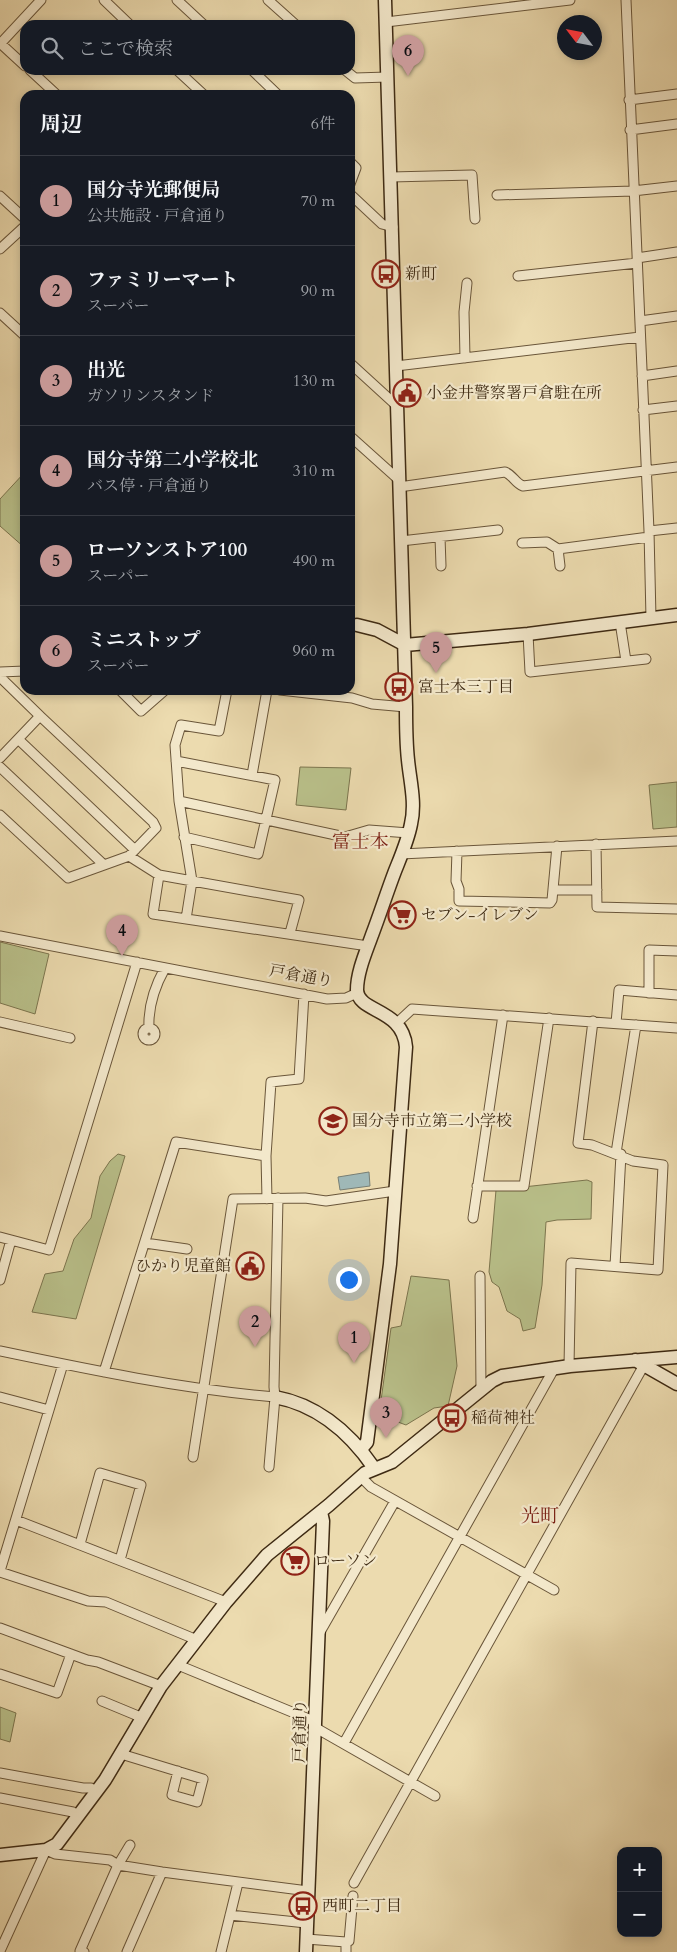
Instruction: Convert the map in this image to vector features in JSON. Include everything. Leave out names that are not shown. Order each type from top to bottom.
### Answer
[{"type":"street","points":[[22,20],[40,0]]},
{"type":"street","points":[[104,0],[125,20]]},
{"type":"street","points":[[177,0],[199,20]]},
{"type":"street","points":[[268,0],[290,20]]},
{"type":"street","points":[[361,1450],[367,1442],[390,1264],[406,1047],[404,1034],[397,1023],[368,1005],[357,993],[358,976],[401,854],[414,811],[408,760],[400,542],[393,227],[385,0]]},
{"type":"street","points":[[386,22],[570,0]]},
{"type":"street","points":[[626,0],[651,618]]},
{"type":"street","points":[[20,22],[0,44],[20,62]]},
{"type":"street","points":[[35,75],[52,90]]},
{"type":"street","points":[[182,75],[199,90]]},
{"type":"street","points":[[257,75],[273,90]]},
{"type":"street","points":[[351,75],[354,78],[388,77]]},
{"type":"street","points":[[629,100],[677,94]]},
{"type":"street","points":[[630,130],[677,124]]},
{"type":"street","points":[[391,177],[472,175],[475,219]]},
{"type":"street","points":[[498,195],[633,191],[677,186]]},
{"type":"street","points":[[0,196],[20,215]]},
{"type":"street","points":[[355,199],[382,224],[393,227]]},
{"type":"street","points":[[0,249],[20,231]]},
{"type":"street","points":[[518,276],[637,260],[677,252]]},
{"type":"street","points":[[465,358],[464,312],[467,283]]},
{"type":"street","points":[[0,313],[20,331]]},
{"type":"street","points":[[640,321],[677,316]]},
{"type":"street","points":[[396,366],[640,337]]},
{"type":"street","points":[[355,368],[397,406]]},
{"type":"street","points":[[642,376],[677,371]]},
{"type":"street","points":[[643,410],[677,406]]},
{"type":"street","points":[[355,441],[399,483],[505,472],[509,474],[516,484],[523,486],[677,467]]},
{"type":"street","points":[[522,543],[547,542],[558,549],[677,528]]},
{"type":"street","points":[[400,542],[498,530]]},
{"type":"street","points":[[440,537],[441,566]]},
{"type":"street","points":[[558,549],[560,566]]},
{"type":"street","points":[[355,625],[376,630],[405,645],[528,634],[677,615]]},
{"type":"street","points":[[620,622],[626,661]]},
{"type":"street","points":[[528,634],[530,672],[646,659]]},
{"type":"street","points":[[0,664],[4,672],[20,671]]},
{"type":"street","points":[[0,677],[153,822],[156,828],[132,853],[68,878],[3,818],[0,829]]},
{"type":"street","points":[[125,695],[141,711],[159,695]]},
{"type":"street","points":[[186,918],[192,881],[179,801],[175,745],[182,724],[219,731],[226,695]]},
{"type":"street","points":[[252,775],[266,695]]},
{"type":"street","points":[[325,695],[352,698],[372,704],[406,707]]},
{"type":"street","points":[[0,758],[40,716]]},
{"type":"street","points":[[18,740],[132,853],[158,875],[299,900],[290,933]]},
{"type":"street","points":[[176,761],[275,780],[258,854],[184,837]]},
{"type":"street","points":[[0,766],[103,864]]},
{"type":"street","points":[[179,801],[345,838],[369,830],[408,833]]},
{"type":"street","points":[[401,854],[677,841]]},
{"type":"street","points":[[596,844],[597,907],[677,909]]},
{"type":"street","points":[[457,851],[456,881],[459,889],[458,901],[550,903],[557,846]]},
{"type":"street","points":[[158,875],[153,914],[368,946]]},
{"type":"street","points":[[553,890],[597,890]]},
{"type":"street","name":"戸倉通り","points":[[0,936],[304,994],[336,999],[357,993]]},
{"type":"street","points":[[649,993],[650,950],[677,951]]},
{"type":"street","points":[[0,1237],[49,1250],[137,962]]},
{"type":"street","points":[[149,1028],[150,1008],[155,990],[165,968]]},
{"type":"street","points":[[616,1023],[619,990],[677,995]]},
{"type":"street","points":[[267,1198],[266,1156],[271,1082],[300,1079],[304,994]]},
{"type":"street","points":[[397,1023],[412,1009],[677,1028]]},
{"type":"street","points":[[473,1218],[503,1015]]},
{"type":"street","points":[[477,1186],[524,1186],[549,1018]]},
{"type":"street","points":[[569,1366],[571,1263],[658,1270],[663,1165],[633,1161],[592,1145],[578,1143],[593,1021]]},
{"type":"street","points":[[0,1022],[70,1038]]},
{"type":"street","points":[[615,1266],[619,1154],[636,1025]]},
{"type":"street","points":[[104,1372],[176,1142],[266,1156]]},
{"type":"street","points":[[193,1456],[233,1199],[305,1198],[326,1201],[395,1191]]},
{"type":"street","points":[[269,1467],[275,1397],[278,1198]]},
{"type":"street","points":[[0,1280],[11,1240]]},
{"type":"street","points":[[145,1243],[187,1250]]},
{"type":"street","points":[[480,1276],[480,1391]]},
{"type":"street","points":[[0,1351],[104,1372],[203,1389],[290,1400],[324,1416],[337,1426],[361,1450],[374,1468]]},
{"type":"street","points":[[0,1855],[46,1850],[57,1844],[96,1792],[161,1686],[226,1602],[267,1555],[361,1477],[374,1468],[392,1462],[492,1381],[502,1376],[555,1367],[640,1362],[677,1357]]},
{"type":"street","points":[[640,1362],[677,1384]]},
{"type":"street","points":[[354,1883],[526,1574],[640,1362]]},
{"type":"street","points":[[63,1364],[0,1571],[88,1601],[106,1602],[197,1640]]},
{"type":"street","points":[[344,1743],[555,1367]]},
{"type":"street","points":[[0,1397],[49,1410]]},
{"type":"street","points":[[80,1544],[100,1473],[141,1485],[120,1560]]},
{"type":"street","points":[[361,1477],[370,1487],[554,1590]]},
{"type":"street","points":[[320,1632],[395,1501]]},
{"type":"street","name":"戸倉通り","points":[[306,1952],[324,1521],[320,1512]]},
{"type":"street","points":[[16,1520],[226,1602]]},
{"type":"street","points":[[0,1628],[161,1686]]},
{"type":"street","points":[[0,1674],[57,1693],[71,1654]]},
{"type":"street","points":[[178,1665],[316,1725],[436,1796]]},
{"type":"street","points":[[102,1701],[117,1709],[143,1718]]},
{"type":"street","points":[[121,1754],[178,1771]]},
{"type":"street","points":[[0,1773],[91,1788],[96,1792]]},
{"type":"street","points":[[0,1798],[74,1812],[78,1816]]},
{"type":"street","points":[[84,1952],[80,1951],[118,1865],[130,1845]]},
{"type":"street","points":[[46,1850],[54,1854],[110,1860],[118,1865],[162,1872],[308,1891]]},
{"type":"street","points":[[0,1951],[46,1850]]},
{"type":"street","points":[[127,1952],[162,1872]]},
{"type":"street","points":[[221,1952],[238,1883]]},
{"type":"street","points":[[346,1952],[346,1942],[349,1941],[353,1896]]},
{"type":"street","points":[[230,1916],[306,1923]]},
{"type":"street","points":[[306,1939],[346,1942]]},
{"type":"green space","points":[[20,477],[20,544],[0,526],[0,499]]},
{"type":"green space","points":[[300,767],[351,768],[346,810],[296,805]]},
{"type":"green space","points":[[677,782],[677,827],[653,829],[649,785]]},
{"type":"green space","points":[[0,942],[49,954],[35,1014],[0,1003]]},
{"type":"green space","points":[[118,1154],[125,1156],[76,1319],[32,1312],[45,1274],[63,1271],[74,1239],[91,1218],[100,1176],[110,1161]]},
{"type":"green space","points":[[587,1180],[592,1182],[591,1219],[546,1222],[542,1285],[535,1328],[523,1331],[520,1319],[507,1311],[499,1287],[492,1282],[489,1272],[496,1190]]},
{"type":"green space","points":[[411,1276],[449,1280],[457,1366],[448,1406],[434,1408],[406,1425],[379,1415],[391,1328],[401,1326]]},
{"type":"green space","points":[[0,1707],[16,1713],[10,1742],[0,1739]]},
{"type":"water","points":[[369,1172],[370,1186],[340,1190],[338,1177]]},
{"type":"place","name":"ミニストップ","points":[[408,76]]},
{"type":"place","name":"新町","points":[[386,274]]},
{"type":"place","name":"小金井警察署戸倉駐在所","points":[[407,393]]},
{"type":"place","name":"ローソンストア100","points":[[436,673]]},
{"type":"place","name":"富士本三丁目","points":[[399,687]]},
{"type":"place","name":"セブン-イレブン","points":[[402,915]]},
{"type":"place","name":"国分寺第二小学校北","points":[[122,956]]},
{"type":"place","name":"国分寺市立第二小学校","points":[[333,1121]]},
{"type":"place","name":"ひかり児童館","points":[[250,1266]]},
{"type":"place","name":"ファミリーマート","points":[[255,1347]]},
{"type":"place","name":"国分寺光郵便局","points":[[354,1363]]},
{"type":"place","name":"稲荷神社","points":[[452,1418]]},
{"type":"place","name":"出光","points":[[386,1438]]},
{"type":"place","name":"ローソン","points":[[295,1561]]},
{"type":"place","name":"西町二丁目","points":[[303,1906]]},
{"type":"district","name":"富士本","points":[[360,842]]},
{"type":"district","name":"光町","points":[[540,1516]]}]
